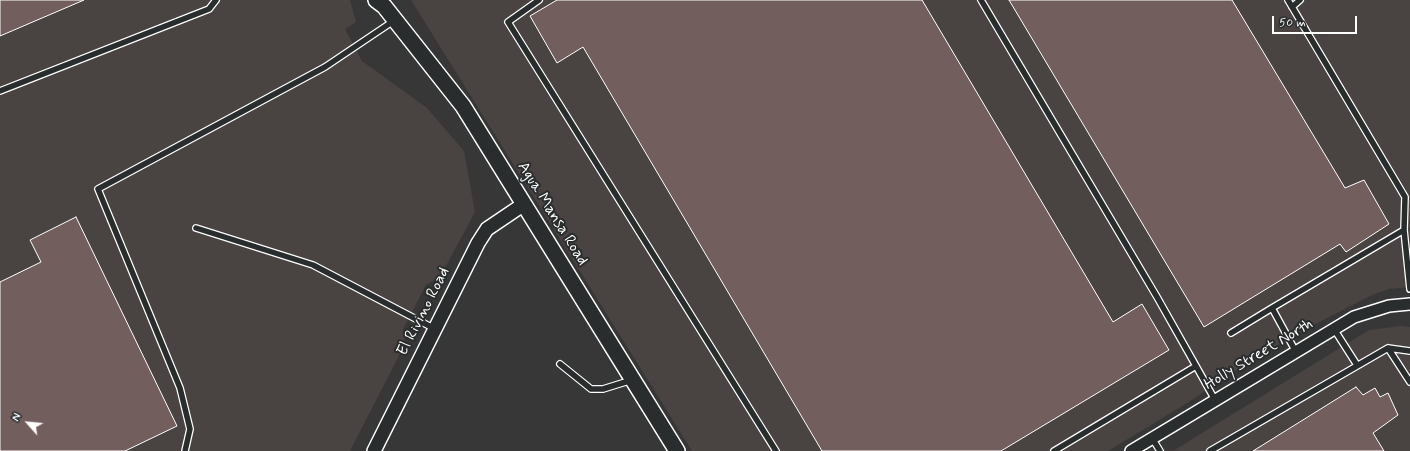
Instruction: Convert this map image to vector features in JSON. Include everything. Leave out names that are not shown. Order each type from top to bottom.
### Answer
[{"type":"main road","name":"Agua Mansa Road","points":[[381,2],[463,106],[677,451]]},
{"type":"street","name":"El Rivino Road","points":[[374,451],[478,243],[487,229],[524,204]]},
{"type":"street","name":"Holly Street North","points":[[1131,451],[1354,317],[1389,306],[1410,304]]},
{"type":"lane","points":[[0,91],[209,9],[216,0]]},
{"type":"lane","points":[[539,0],[508,22],[776,451]]},
{"type":"lane","points":[[981,0],[1157,297],[1215,400]]},
{"type":"lane","points":[[1288,0],[1405,197],[1404,230],[1410,290]]},
{"type":"lane","points":[[1292,7],[1300,0]]},
{"type":"lane","points":[[185,451],[190,429],[180,388],[98,189],[325,67],[395,20]]},
{"type":"lane","points":[[196,228],[312,265],[435,329]]},
{"type":"lane","points":[[1231,333],[1404,230]]},
{"type":"lane","points":[[1272,308],[1296,352]]},
{"type":"lane","points":[[1334,329],[1357,365]]},
{"type":"lane","points":[[1388,348],[1410,382]]},
{"type":"lane","points":[[1210,451],[1388,348],[1410,351]]},
{"type":"lane","points":[[560,364],[591,389],[603,389],[633,380]]},
{"type":"lane","points":[[1054,451],[1196,366]]},
{"type":"lane","points":[[1152,438],[1160,451]]},
{"type":"shaded area","points":[[0,0],[350,0],[356,22],[345,29],[362,61],[427,108],[464,151],[475,212],[440,277],[426,285],[403,329],[405,344],[350,451],[0,451]]},
{"type":"shaded area","points":[[411,0],[1410,0],[1410,287],[1389,289],[1372,295],[1298,333],[1108,451],[692,451]]},
{"type":"shaded area","points":[[1402,326],[1410,327],[1410,451],[1173,451],[1369,330]]},
{"type":"building","points":[[0,0],[84,0],[0,36]]},
{"type":"building","points":[[557,0],[922,0],[1113,322],[1142,304],[1169,350],[1001,451],[822,451],[583,47],[557,63],[530,16]]},
{"type":"building","points":[[1009,0],[1232,0],[1345,188],[1364,180],[1389,224],[1346,252],[1340,244],[1204,327]]},
{"type":"building","points":[[76,217],[177,426],[125,451],[0,451],[0,282],[41,262],[30,240]]},
{"type":"building","points":[[1356,387],[1363,395],[1375,388],[1380,397],[1388,393],[1398,415],[1373,433],[1384,451],[1253,451]]}]
